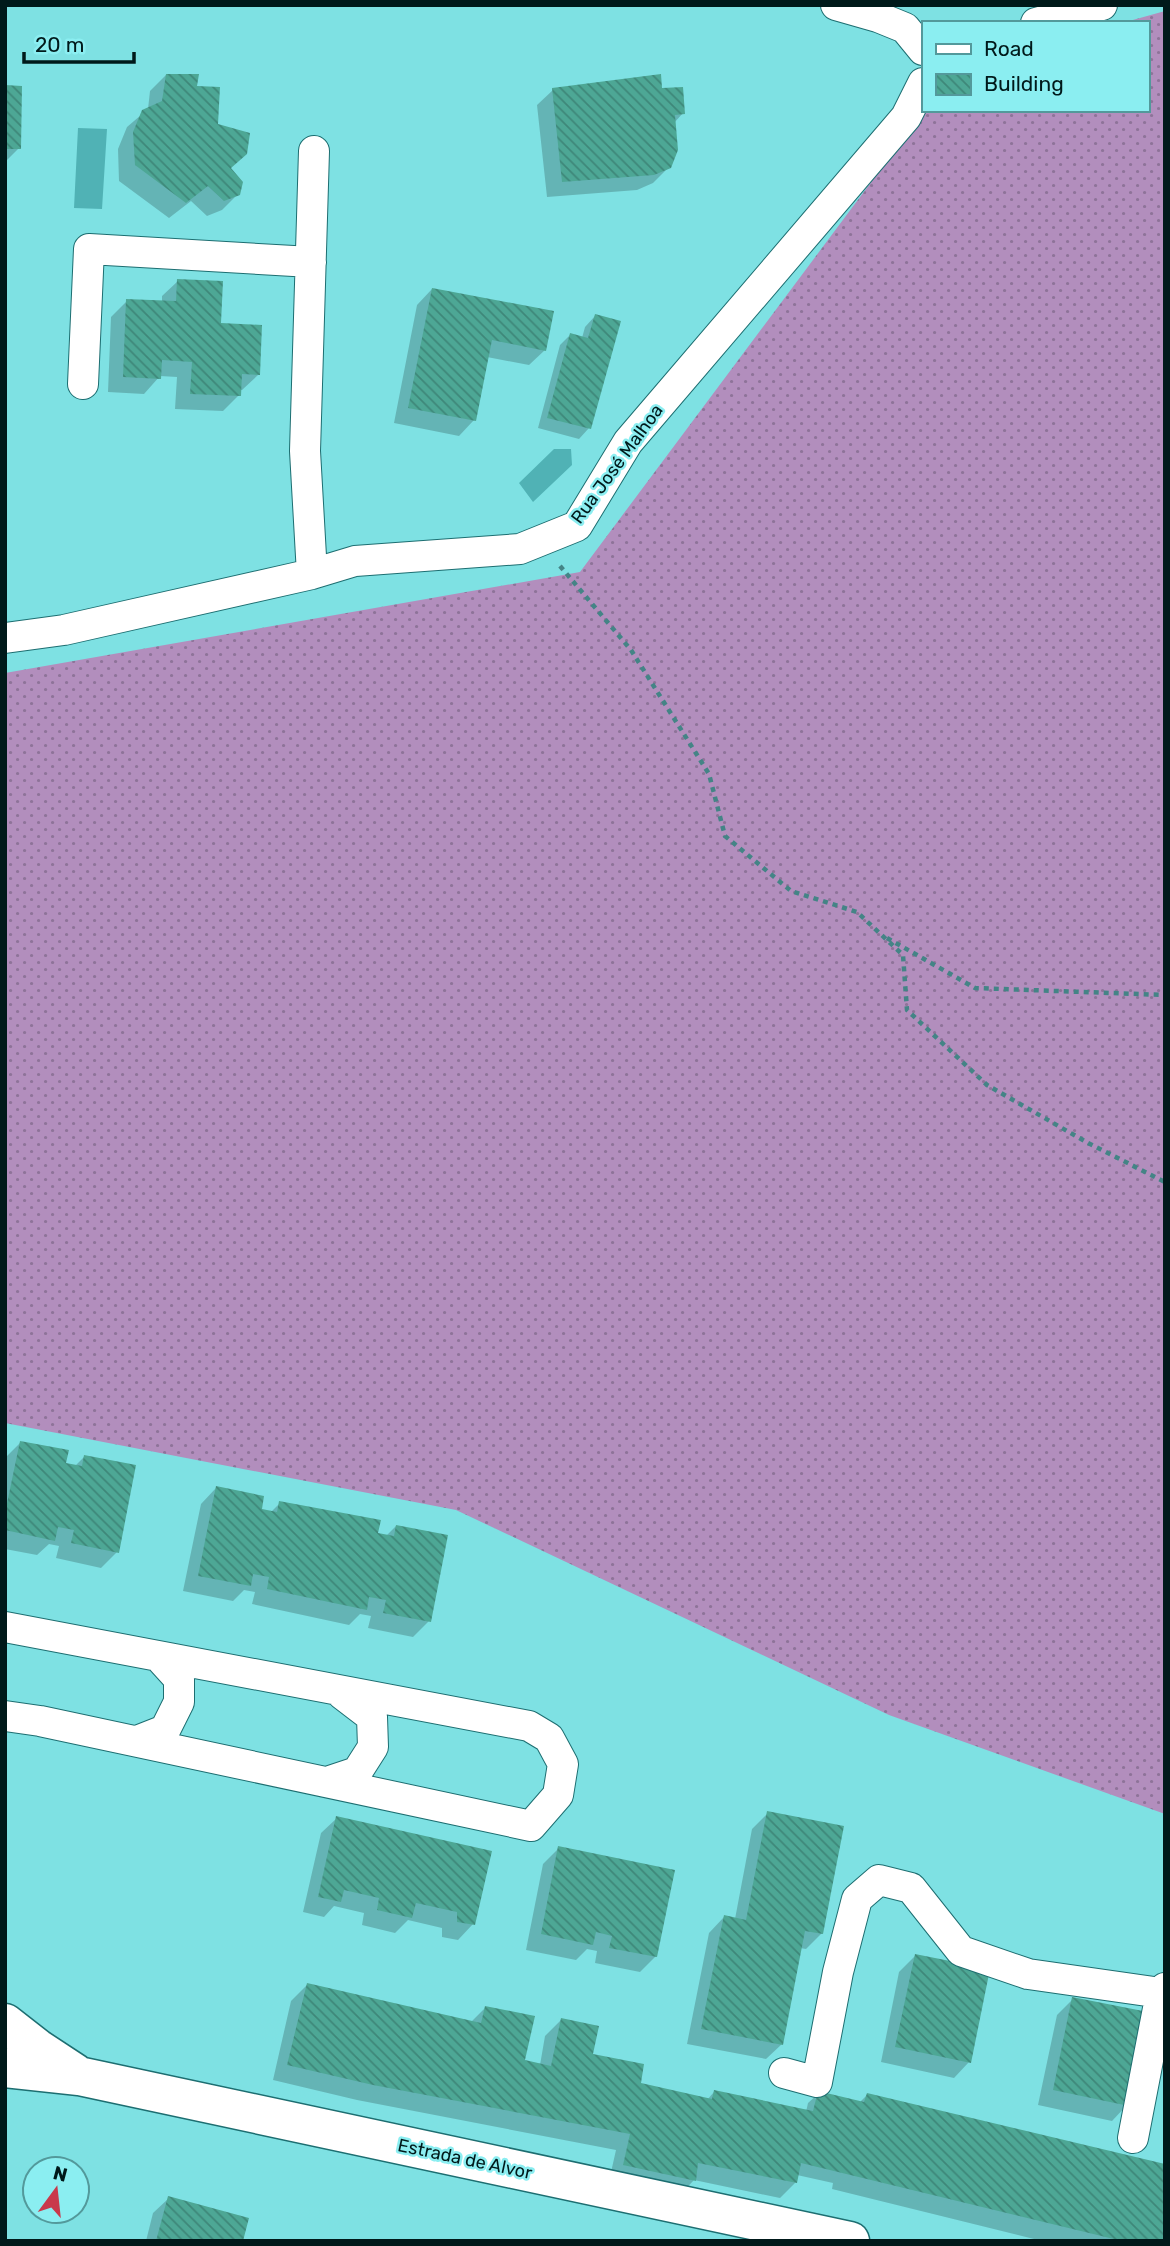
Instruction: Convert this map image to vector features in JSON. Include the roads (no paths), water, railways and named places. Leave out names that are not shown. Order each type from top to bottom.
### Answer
[{"type":"street","points":[[836,5],[878,17],[905,29],[922,49]]},
{"type":"street","points":[[1043,21],[1102,5]]},
{"type":"street","name":"Rua José Malhoa","points":[[5,638],[64,631],[312,574],[355,561],[520,550],[578,526],[628,442],[906,117],[922,85]]},
{"type":"street","points":[[312,574],[305,451],[314,151]]},
{"type":"street","points":[[83,384],[89,249],[311,262]]},
{"type":"street","points":[[5,1627],[529,1726],[549,1738],[563,1764],[558,1795],[531,1826],[137,1741],[5,1716]]},
{"type":"street","points":[[137,1741],[165,1730],[179,1702],[179,1679],[159,1657]]},
{"type":"street","points":[[327,1782],[357,1772],[373,1747],[372,1717],[340,1691]]},
{"type":"street","points":[[784,2073],[817,2082],[838,1972],[857,1899],[879,1880],[911,1888],[961,1951],[1028,1974],[1163,1990],[1133,2138]]},
{"type":"street","points":[[5,2022],[37,2048],[79,2076]]},
{"type":"street","name":"Estrada de Alvor","points":[[5,2068],[79,2076],[850,2241]]},
{"type":"water","points":[[78,128],[107,129],[102,209],[74,208]]},
{"type":"water","points":[[554,449],[571,449],[572,465],[533,502],[519,483]]}]
